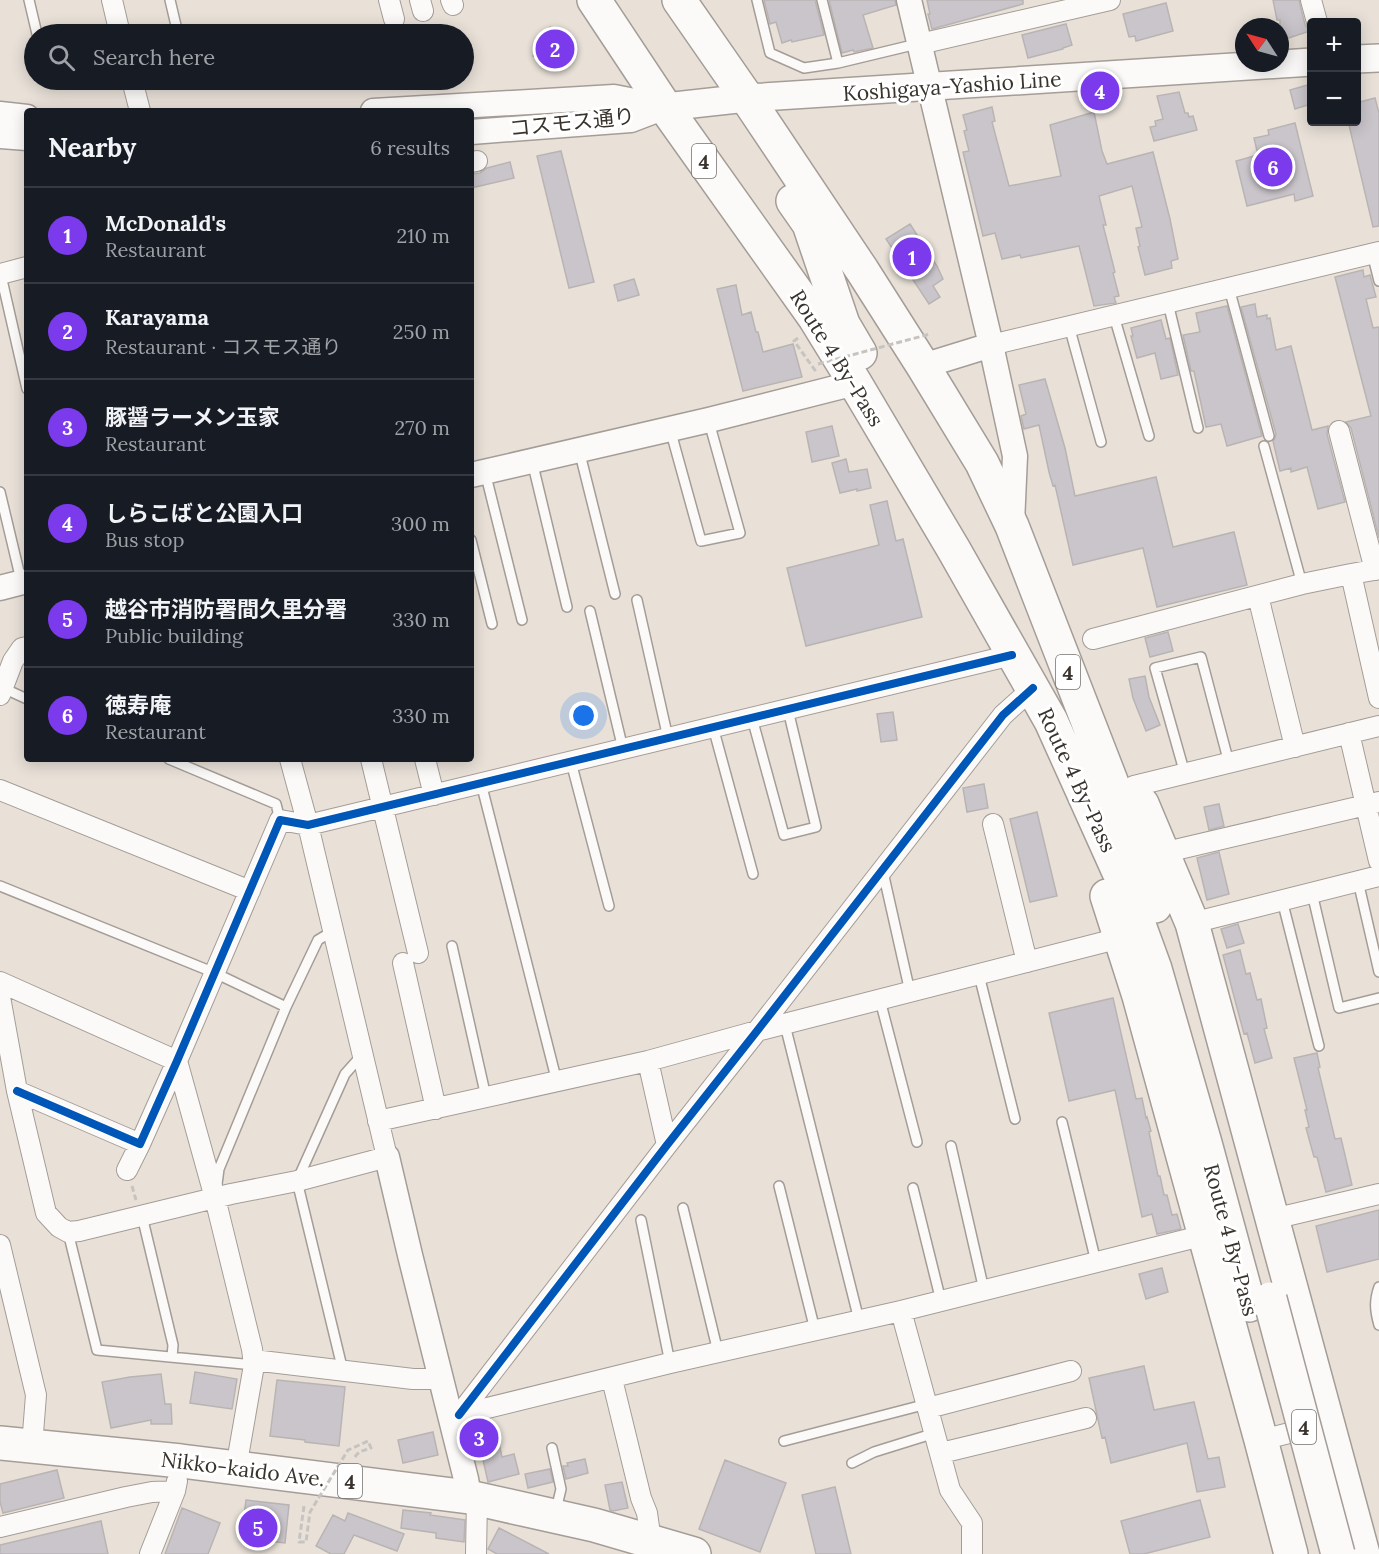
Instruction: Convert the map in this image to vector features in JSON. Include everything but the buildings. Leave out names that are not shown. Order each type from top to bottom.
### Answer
[{"type":"highway","name":"Route 4 By-Pass","points":[[594,0],[665,107],[814,318],[855,382],[1051,721],[1123,881],[1155,969],[1205,1143],[1259,1302],[1338,1554]]},
{"type":"highway","name":"Route 4 By-Pass","points":[[679,0],[862,270],[923,366],[982,463],[1012,526],[1123,812],[1176,964],[1259,1302],[1315,1554]]},
{"type":"highway","points":[[747,98],[745,114],[748,126],[758,146],[808,224],[843,324],[923,467],[932,513]]},
{"type":"highway","points":[[1062,655],[1083,684],[1134,786],[1192,923],[1363,1554]]},
{"type":"highway","points":[[1051,721],[1059,771],[1104,885],[1139,996],[1291,1554]]},
{"type":"highway","name":"Nikko-kaido Ave.","points":[[0,1443],[32,1446],[178,1476],[236,1468],[473,1498],[555,1515],[651,1547],[694,1554]]},
{"type":"main road","points":[[1361,59],[1379,57]]},
{"type":"main road","name":"Koshigaya-Yashio Line","points":[[665,107],[747,98],[1307,62]]},
{"type":"street","points":[[112,0],[118,24]]},
{"type":"street","points":[[909,0],[1015,456],[1012,526]]},
{"type":"street","points":[[1311,0],[1316,18]]},
{"type":"street","points":[[920,44],[1044,11],[1100,1]]},
{"type":"street","points":[[135,90],[139,108]]},
{"type":"street","name":"コスモス通り","points":[[413,108],[533,99],[614,97],[665,107]]},
{"type":"street","name":"コスモス通り","points":[[474,132],[631,120],[665,107]]},
{"type":"street","points":[[0,114],[24,117]]},
{"type":"street","points":[[0,136],[24,138]]},
{"type":"street","points":[[923,366],[991,345],[1376,253]]},
{"type":"street","points":[[0,272],[24,268]]},
{"type":"street","points":[[478,474],[709,420],[855,382]]},
{"type":"street","points":[[1093,639],[1302,584],[1377,570],[1339,431]]},
{"type":"street","points":[[1352,574],[1379,698]]},
{"type":"street","points":[[1258,596],[1294,747]]},
{"type":"street","points":[[0,652],[24,647]]},
{"type":"street","points":[[1,692],[14,661],[24,647]]},
{"type":"street","points":[[127,1170],[177,1061],[280,820],[308,825],[1012,655]]},
{"type":"street","points":[[455,1416],[1003,715],[1033,688]]},
{"type":"street","points":[[1134,786],[1379,726]]},
{"type":"street","points":[[1349,733],[1372,803],[1379,861]]},
{"type":"street","points":[[291,762],[441,1379],[455,1416],[473,1498],[477,1554]]},
{"type":"street","points":[[372,762],[384,807],[436,1108]]},
{"type":"street","points":[[426,762],[434,795]]},
{"type":"street","points":[[0,790],[250,891]]},
{"type":"street","points":[[1162,853],[1372,803]]},
{"type":"street","points":[[993,824],[1027,962]]},
{"type":"street","points":[[1192,923],[1379,876]]},
{"type":"street","points":[[378,1121],[648,1061],[1120,939]]},
{"type":"street","points":[[0,982],[177,1061]]},
{"type":"street","points":[[0,997],[17,1090],[46,1213],[59,1227],[68,1232],[297,1181],[387,1157]]},
{"type":"street","points":[[177,1061],[215,1198],[252,1349],[253,1363],[236,1468]]},
{"type":"street","points":[[648,1061],[667,1145]]},
{"type":"street","points":[[17,1090],[140,1144]]},
{"type":"street","points":[[1273,1219],[1379,1194]]},
{"type":"street","points":[[455,1416],[815,1329],[901,1311],[1204,1235]]},
{"type":"street","points":[[0,1245],[36,1395],[32,1446]]},
{"type":"street","points":[[901,1311],[950,1490],[972,1523],[972,1554]]},
{"type":"street","points":[[253,1363],[413,1379],[441,1379]]},
{"type":"street","points":[[928,1406],[1071,1371]]},
{"type":"street","points":[[612,1378],[641,1498],[647,1513],[651,1547]]},
{"type":"street","points":[[941,1453],[1086,1418]]},
{"type":"street","points":[[1261,1440],[1328,1424]]},
{"type":"street","points":[[0,1527],[152,1492],[178,1476]]},
{"type":"street","points":[[150,1554],[178,1476]]},
{"type":"lane","points":[[29,0],[35,24]]},
{"type":"lane","points":[[170,0],[176,24]]},
{"type":"lane","points":[[757,0],[770,53],[804,68],[838,63],[920,44]]},
{"type":"lane","points":[[822,0],[838,63]]},
{"type":"lane","points":[[1376,253],[1379,281]]},
{"type":"lane","points":[[0,272],[24,376]]},
{"type":"lane","points":[[1229,288],[1269,436]]},
{"type":"lane","points":[[1168,303],[1198,428]]},
{"type":"lane","points":[[1114,316],[1149,436]]},
{"type":"lane","points":[[1069,326],[1101,442]]},
{"type":"lane","points":[[670,429],[701,541],[740,533],[709,420]]},
{"type":"lane","points":[[1264,446],[1302,584]]},
{"type":"lane","points":[[579,450],[615,594]]},
{"type":"lane","points":[[532,461],[567,607]]},
{"type":"lane","points":[[478,474],[522,620]]},
{"type":"lane","points":[[0,492],[16,584]]},
{"type":"lane","points":[[474,552],[492,624]]},
{"type":"lane","points":[[637,600],[668,738]]},
{"type":"lane","points":[[590,611],[623,749]]},
{"type":"lane","points":[[1185,774],[1155,668],[1201,657],[1229,763]]},
{"type":"lane","points":[[1,692],[24,698]]},
{"type":"lane","points":[[752,718],[783,835],[816,827],[788,710]]},
{"type":"lane","points":[[713,727],[753,874]]},
{"type":"lane","points":[[176,762],[274,804],[280,820]]},
{"type":"lane","points":[[572,762],[609,906]]},
{"type":"lane","points":[[481,783],[557,1082]]},
{"type":"lane","points":[[882,870],[910,992]]},
{"type":"lane","points":[[1358,881],[1379,972]]},
{"type":"lane","points":[[0,886],[215,974],[286,1007]]},
{"type":"lane","points":[[1312,893],[1340,1008],[1379,998]]},
{"type":"lane","points":[[1282,900],[1319,1046]]},
{"type":"lane","points":[[215,1198],[219,1169],[286,1007],[318,940],[333,931]]},
{"type":"lane","points":[[452,946],[486,1097]]},
{"type":"lane","points":[[980,975],[1015,1119]]},
{"type":"lane","points":[[880,1000],[917,1142]]},
{"type":"lane","points":[[784,1025],[859,1320]]},
{"type":"lane","points":[[343,1371],[297,1181],[345,1074],[362,1055]]},
{"type":"lane","points":[[1062,1122],[1096,1262]]},
{"type":"lane","points":[[951,1146],[984,1290]]},
{"type":"lane","points":[[779,1186],[815,1329]]},
{"type":"lane","points":[[913,1188],[941,1301]]},
{"type":"lane","points":[[683,1209],[718,1352]]},
{"type":"lane","points":[[142,1216],[173,1345],[172,1357]]},
{"type":"lane","points":[[641,1220],[670,1364]]},
{"type":"lane","points":[[68,1232],[98,1350],[253,1363]]},
{"type":"lane","points":[[1379,1287],[1375,1309],[1379,1325]]},
{"type":"lane","points":[[784,1441],[928,1406]]},
{"type":"lane","points":[[852,1463],[874,1452],[935,1433]]},
{"type":"lane","points":[[552,1449],[561,1489],[555,1515]]},
{"type":"path","points":[[818,364],[930,334]]},
{"type":"path","points":[[799,337],[794,340],[817,373]]},
{"type":"path","points":[[127,1170],[142,1216]]},
{"type":"path","points":[[304,1506],[299,1542],[306,1542],[310,1512],[348,1450],[368,1441],[371,1448],[359,1452],[354,1458]]},
{"type":"cycle path","points":[[17,1091],[140,1144],[280,820],[308,825],[1012,655]]},
{"type":"cycle path","points":[[459,1415],[1003,715],[1033,688]]},
{"type":"place","name":"Karayama","points":[[555,49]]},
{"type":"place","name":"しらこばと公園入口","points":[[1100,91]]},
{"type":"place","name":"徳寿庵","points":[[1273,167]]},
{"type":"place","name":"McDonald's","points":[[912,257]]},
{"type":"place","name":"豚醤ラーメン玉家","points":[[479,1438]]},
{"type":"place","name":"越谷市消防署間久里分署","points":[[258,1528]]}]
